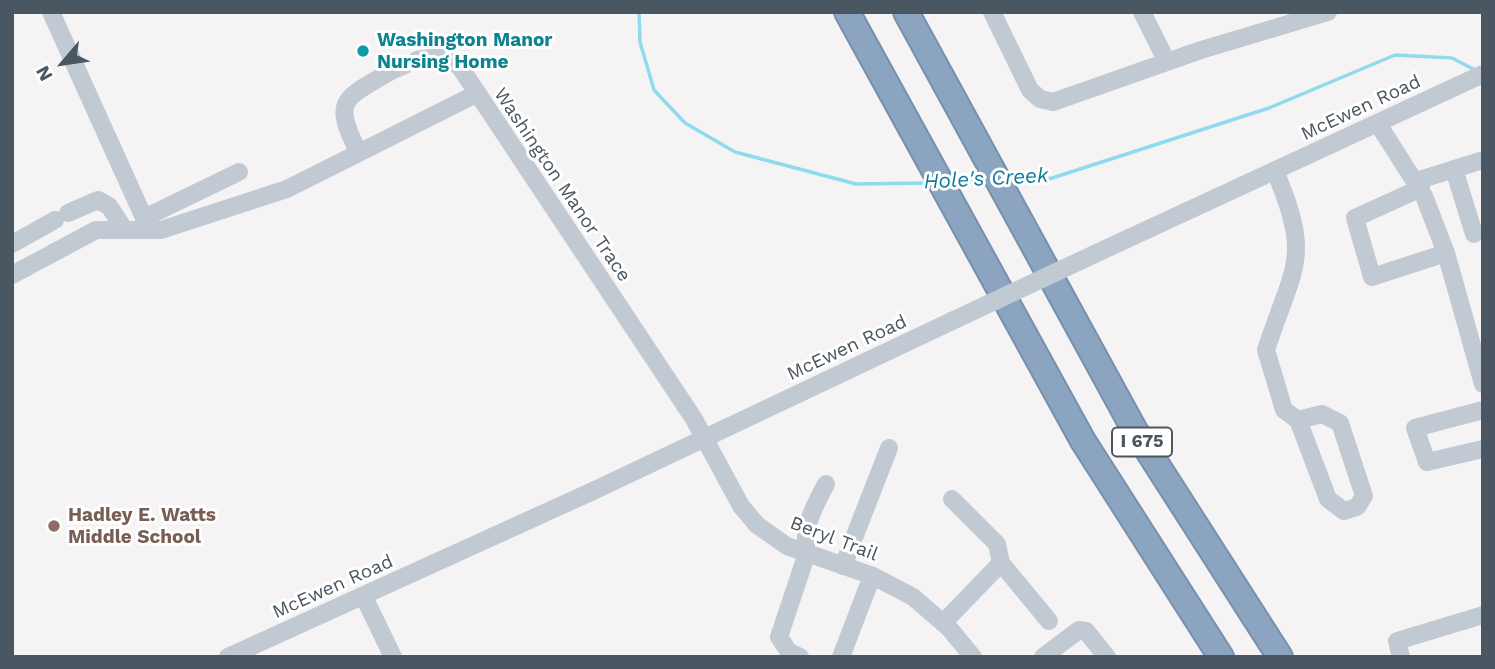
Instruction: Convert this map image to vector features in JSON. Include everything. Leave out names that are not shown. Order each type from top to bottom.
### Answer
[{"type":"highway","name":"I 675","points":[[847,12],[1083,441],[1222,657]]},
{"type":"highway","name":"I 675","points":[[906,12],[966,117],[1134,429],[1280,657]]},
{"type":"street","points":[[51,12],[147,224],[239,172]]},
{"type":"street","points":[[992,12],[1030,90],[1040,99],[1053,102],[1317,14]]},
{"type":"street","points":[[1142,12],[1167,62]]},
{"type":"street","points":[[417,61],[445,56],[460,67],[476,94]]},
{"type":"street","points":[[359,153],[342,115],[346,103],[351,94],[391,71]]},
{"type":"street","name":"McEwen Road","points":[[228,657],[704,439],[1483,74]]},
{"type":"street","name":"Washington Manor Trace","points":[[12,275],[96,230],[124,229],[147,224],[161,230],[287,189],[476,94],[499,122],[704,439]]},
{"type":"street","points":[[1378,124],[1419,185],[1444,248],[1481,365],[1483,384]]},
{"type":"street","points":[[1454,169],[1478,232],[1372,277],[1355,218],[1454,169],[1483,160]]},
{"type":"street","points":[[1275,171],[1293,217],[1297,256],[1295,273],[1266,350],[1284,410],[1298,420],[1328,499],[1344,511],[1357,507],[1364,496],[1363,485],[1340,423],[1322,414],[1298,420]]},
{"type":"street","points":[[12,244],[98,200],[109,206],[124,229]]},
{"type":"street","points":[[1483,410],[1415,428],[1427,462],[1483,449]]},
{"type":"street","name":"Beryl Trail","points":[[704,439],[730,490],[757,525],[787,546],[872,576],[913,597],[943,622],[973,657]]},
{"type":"street","points":[[843,566],[889,448]]},
{"type":"street","points":[[800,657],[789,652],[779,637],[807,553],[804,539],[810,514],[827,484]]},
{"type":"street","points":[[952,499],[997,544],[1001,563],[1049,621]]},
{"type":"street","points":[[943,622],[1001,563]]},
{"type":"street","points":[[841,657],[872,576]]},
{"type":"street","points":[[363,597],[393,657]]},
{"type":"street","points":[[1401,657],[1397,641],[1483,615]]},
{"type":"street","points":[[1043,657],[1079,630],[1086,631],[1107,657]]},
{"type":"waterway","name":"Hole's Creek","points":[[639,12],[640,42],[654,90],[685,123],[735,152],[856,184],[929,183]]},
{"type":"waterway","name":"Hole's Creek","points":[[1010,181],[1046,180],[1269,108],[1395,55],[1452,58],[1475,70]]},
{"type":"waterway","name":"Hole's Creek","points":[[951,182],[989,181]]},
{"type":"tunnel","points":[[391,71],[417,60]]},
{"type":"place","name":"Washington Manor Nursing Home","points":[[363,51]]},
{"type":"place","name":"Hadley E. Watts Middle School","points":[[54,526]]}]
